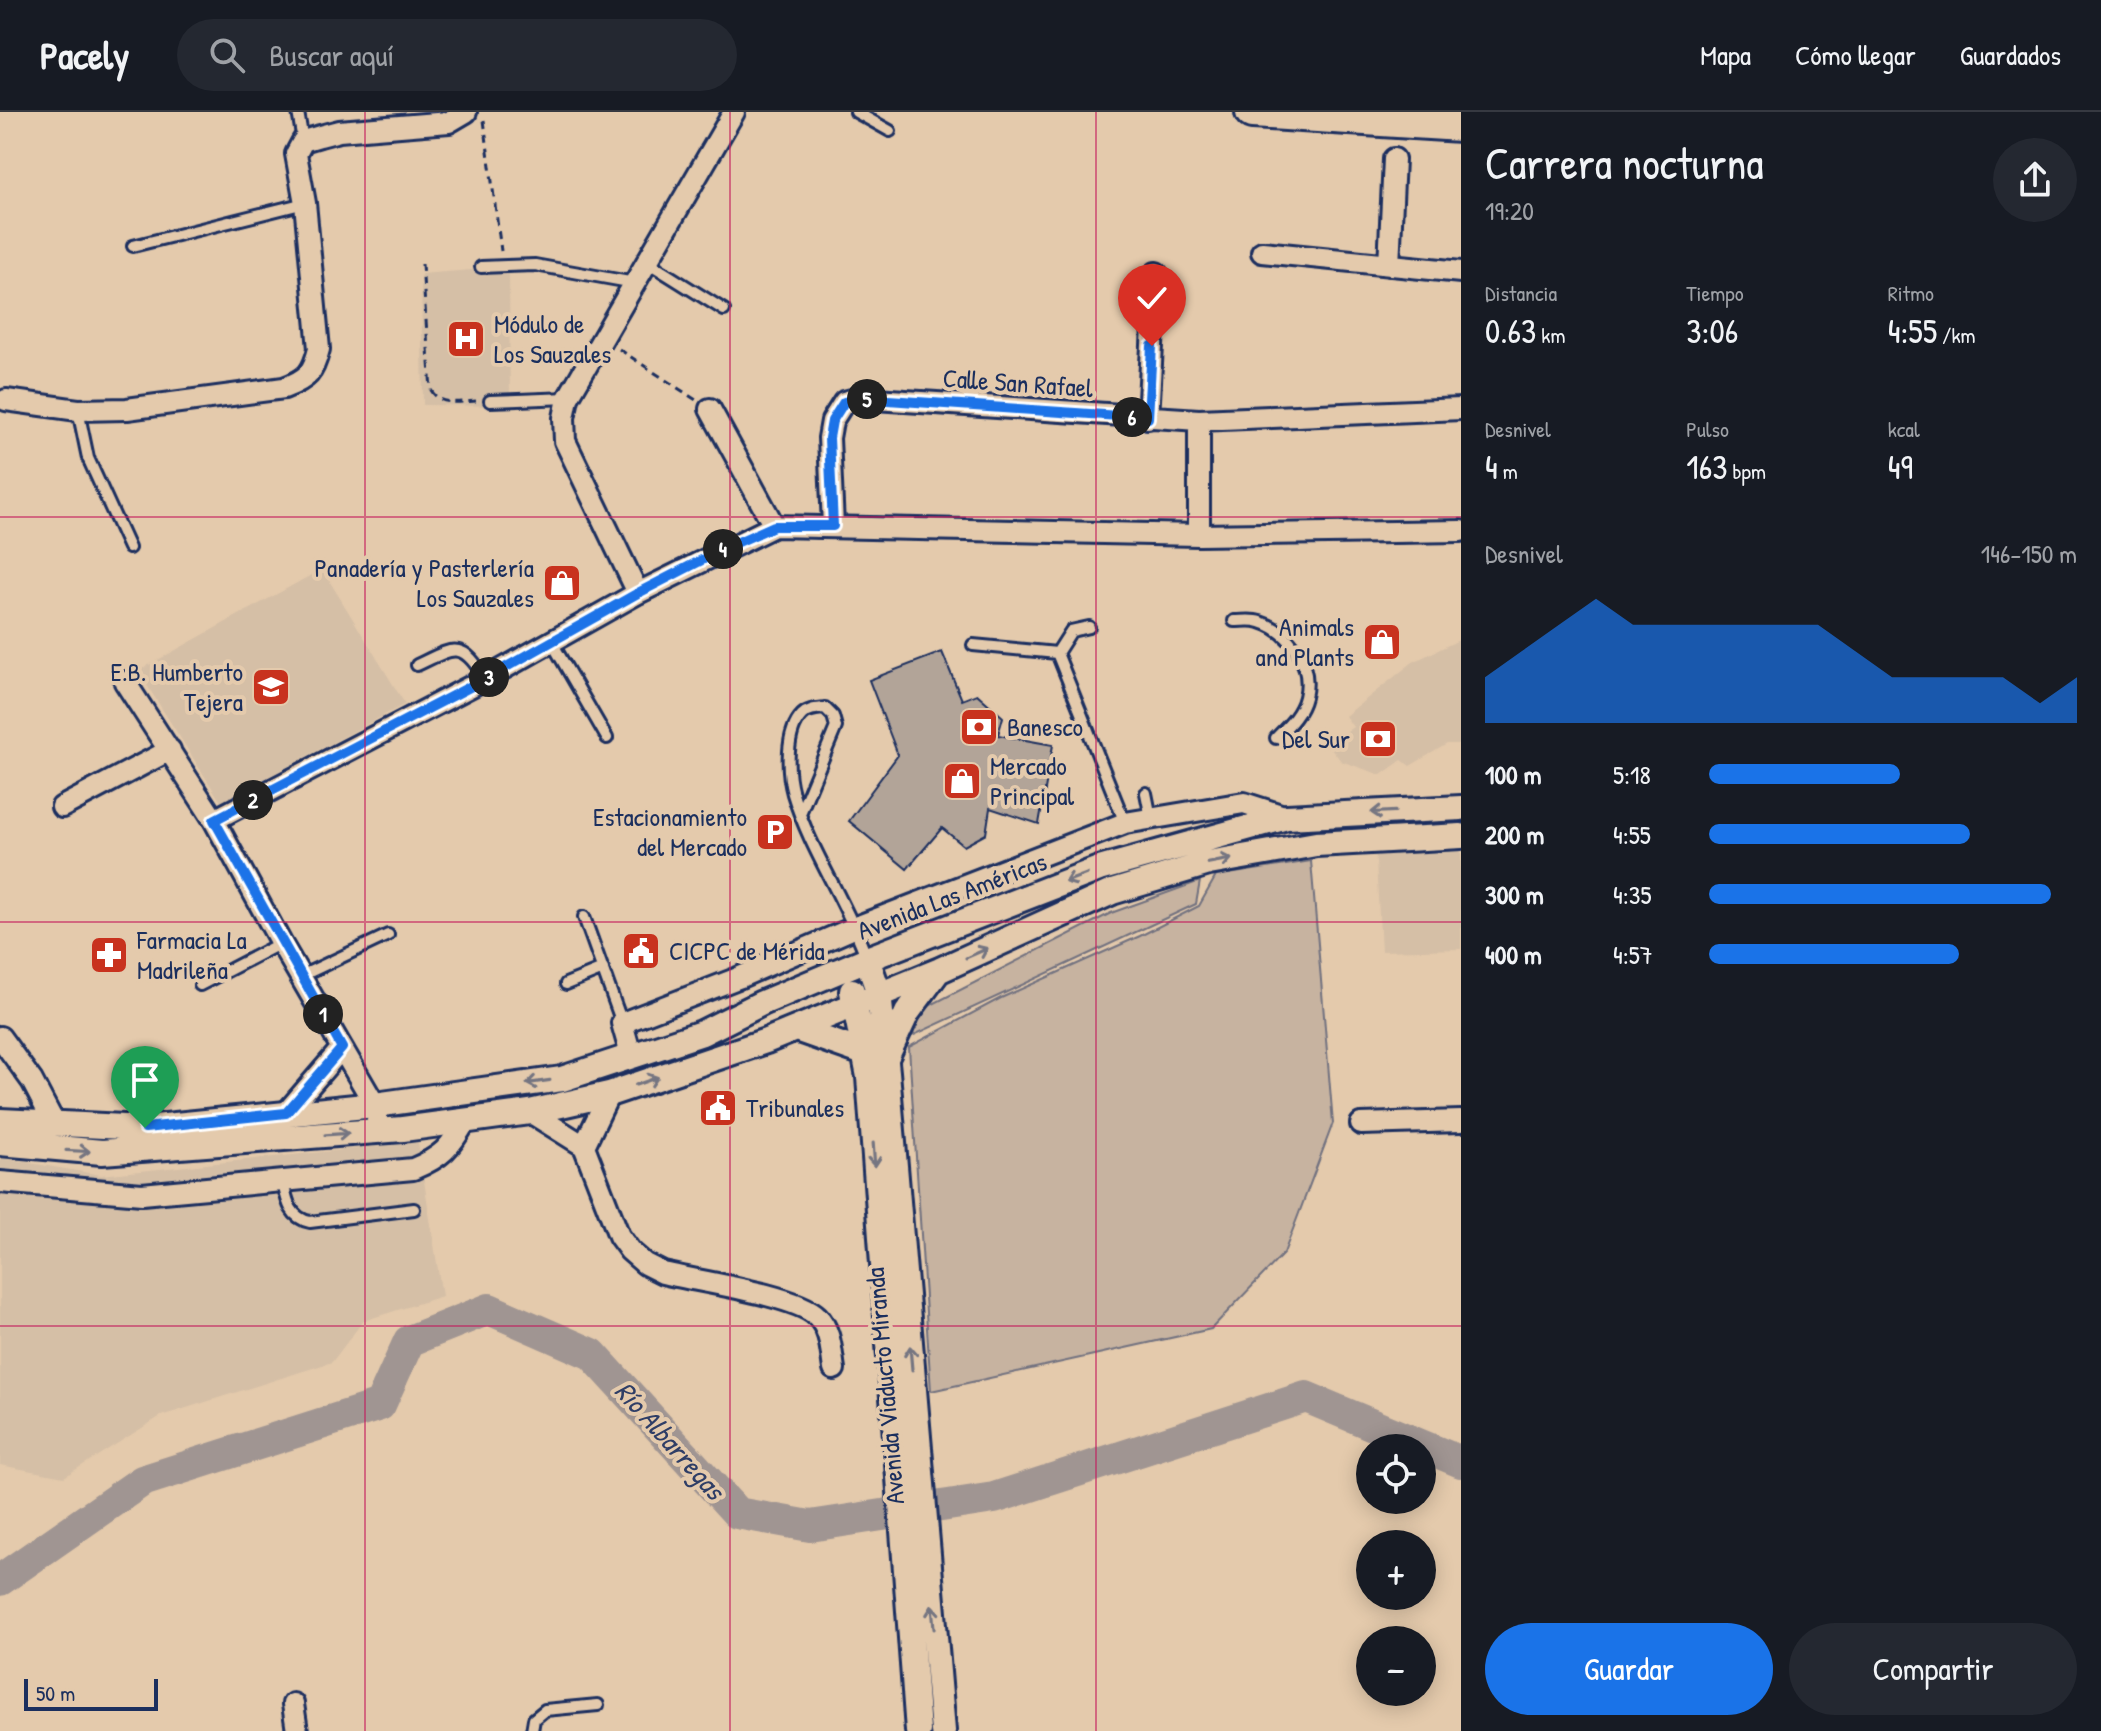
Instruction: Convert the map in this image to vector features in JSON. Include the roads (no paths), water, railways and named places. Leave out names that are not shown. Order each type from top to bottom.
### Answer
[{"type":"highway","points":[[1252,112],[1461,125]]},
{"type":"street","points":[[6,400],[78,410],[127,409],[284,388],[303,381],[315,367],[319,349],[305,203],[296,154],[303,141],[339,131],[449,122],[466,112]]},
{"type":"street","points":[[638,593],[565,441],[564,418],[568,398],[734,112]]},
{"type":"street","points":[[1389,265],[1394,159]]},
{"type":"street","points":[[1262,252],[1461,272]]},
{"type":"street","points":[[1148,418],[1156,273]]},
{"type":"street","name":"Calle San Rafael","points":[[833,526],[829,438],[832,421],[844,402],[859,398],[1199,420],[1461,409]]},
{"type":"street","points":[[710,409],[774,526]]},
{"type":"street","points":[[1199,420],[1199,535]]},
{"type":"street","points":[[214,820],[485,679],[638,593],[774,526],[1199,535],[1461,531]]},
{"type":"street","points":[[125,682],[214,820],[375,1105],[379,1130]]},
{"type":"street","points":[[62,807],[170,750]]},
{"type":"street","points":[[631,1055],[622,1023],[856,927],[1125,823],[1244,803],[1287,817]]},
{"type":"street","name":"Avenida Las Américas","points":[[0,1121],[145,1128],[375,1105],[562,1079],[702,1033],[752,1008],[857,964],[1107,867],[1287,817],[1461,808]]},
{"type":"street","points":[[1097,834],[1107,867]]},
{"type":"street","points":[[0,1143],[102,1152],[379,1130],[530,1112],[609,1094],[796,1029],[940,970],[1112,892],[1209,863],[1316,844],[1461,836]]},
{"type":"street","points":[[857,964],[879,993],[877,1065]]},
{"type":"street","points":[[857,964],[856,1005],[877,1065]]},
{"type":"street","points":[[877,1065],[907,1013],[940,970]]},
{"type":"street","points":[[738,978],[752,1008]]},
{"type":"street","points":[[796,1029],[877,1065]]},
{"type":"street","points":[[0,1037],[32,1081],[54,1123]]},
{"type":"street","points":[[286,1113],[342,1048]]},
{"type":"street","name":"Avenida Viaducto Miranda","points":[[877,1065],[927,1694]]},
{"type":"street","points":[[584,1146],[609,1094]]},
{"type":"street","points":[[530,1112],[584,1146],[619,1236],[645,1264],[663,1273],[791,1301],[817,1315],[828,1333],[834,1369]]},
{"type":"street","points":[[0,1182],[142,1194],[413,1169],[434,1161],[451,1146],[466,1120]]},
{"type":"street","points":[[1361,1124],[1461,1121]]},
{"type":"street","points":[[918,1731],[927,1694]]},
{"type":"street","points":[[927,1694],[943,1731]]},
{"type":"street","points":[[293,1704],[297,1731]]},
{"type":"lane","points":[[298,112],[303,141]]},
{"type":"lane","points":[[856,112],[890,131]]},
{"type":"lane","points":[[133,246],[305,203]]},
{"type":"lane","points":[[649,263],[724,310]]},
{"type":"lane","points":[[481,267],[561,268],[637,283]]},
{"type":"lane","points":[[490,401],[568,398]]},
{"type":"lane","points":[[78,410],[88,458],[129,548]]},
{"type":"lane","points":[[1234,621],[1256,620],[1283,634],[1300,655],[1307,676],[1305,697],[1296,717],[1276,738]]},
{"type":"lane","points":[[1057,653],[1071,631],[1089,627]]},
{"type":"lane","points":[[551,641],[607,738]]},
{"type":"lane","points":[[973,645],[1057,653]]},
{"type":"lane","points":[[417,665],[452,649],[464,651],[475,660],[485,679]]},
{"type":"lane","points":[[1057,653],[1125,823]]},
{"type":"lane","points":[[801,811],[836,727],[833,716],[825,708],[812,709],[802,715],[795,728],[790,750],[790,771],[793,794],[833,885],[856,927],[857,964]]},
{"type":"lane","points":[[1146,793],[1151,818]]},
{"type":"lane","points":[[584,917],[622,1023]]},
{"type":"lane","points":[[301,976],[388,935]]},
{"type":"lane","points":[[200,985],[281,943]]},
{"type":"lane","points":[[566,984],[603,969]]},
{"type":"lane","points":[[283,1183],[292,1213],[299,1220],[310,1222],[414,1209]]},
{"type":"lane","points":[[532,1731],[534,1719],[545,1710],[598,1705]]},
{"type":"waterway","name":"Río Albarregas","points":[[0,1580],[142,1481],[380,1405],[409,1341],[489,1309],[592,1354],[737,1513],[810,1526],[994,1498],[1306,1397],[1461,1462]]},
{"type":"place","name":"Módulo de Los Sauzales","points":[[466,339]]},
{"type":"place","name":"Panadería y Pasterlería Los Sauzales","points":[[562,583]]},
{"type":"place","name":"Animals and Plants","points":[[1382,642]]},
{"type":"place","name":"E.B. Humberto Tejera","points":[[271,687]]},
{"type":"place","name":"Banesco","points":[[979,727]]},
{"type":"place","name":"Del Sur","points":[[1378,739]]},
{"type":"place","name":"Mercado Principal","points":[[962,781]]},
{"type":"place","name":"Estacionamiento del Mercado","points":[[775,832]]},
{"type":"place","name":"CICPC de Mérida","points":[[641,951]]},
{"type":"place","name":"Farmacia La Madrileña","points":[[109,955]]},
{"type":"place","name":"Tribunales","points":[[718,1108]]}]
